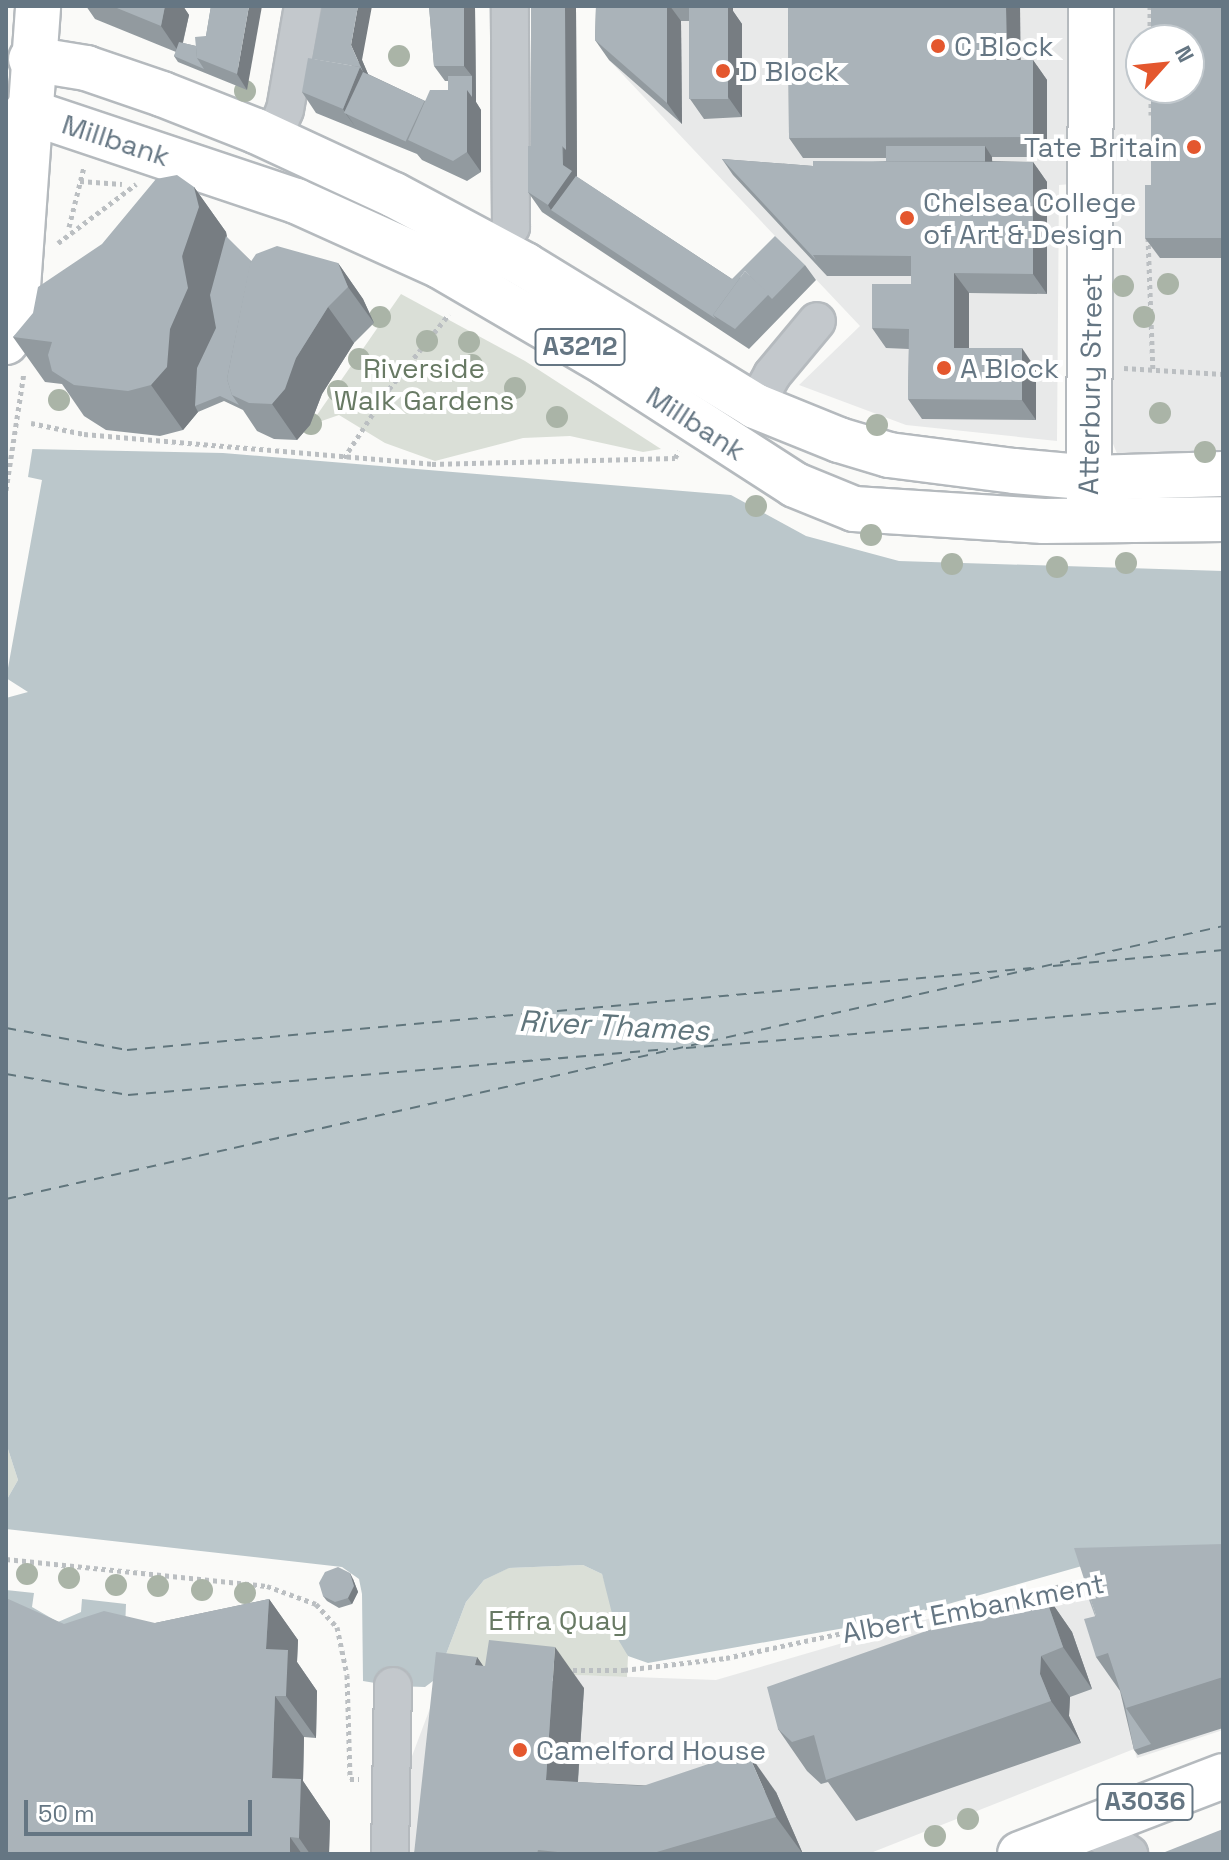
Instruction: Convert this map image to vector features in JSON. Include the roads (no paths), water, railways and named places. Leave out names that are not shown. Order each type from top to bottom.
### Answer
[{"type":"main road","points":[[6,342],[15,329],[19,55],[38,6]]},
{"type":"main road","name":"Atterbury Street","points":[[1088,521],[1092,478],[1091,6]]},
{"type":"main road","name":"Millbank","points":[[19,55],[86,68],[273,139],[496,249],[755,406],[889,455],[1092,478],[1223,474]]},
{"type":"main road","name":"Millbank","points":[[16,109],[296,201],[440,266],[606,363],[795,485],[854,509],[1088,521],[1223,519]]},
{"type":"main road","name":"A3036","points":[[1020,1854],[1223,1776]]},
{"type":"street","points":[[273,139],[285,110],[303,6]]},
{"type":"street","points":[[496,249],[511,227],[510,6]]},
{"type":"street","name":"Millbank","points":[[755,406],[772,375],[817,321]]},
{"type":"street","points":[[390,1854],[393,1686]]},
{"type":"street","points":[[1088,1826],[1129,1854]]},
{"type":"water","name":"River Thames","points":[[30,449],[223,453],[731,495],[806,536],[899,561],[1223,571],[1223,1574],[1082,1566],[895,1619],[648,1663],[628,1656],[619,1641],[602,1574],[583,1565],[509,1568],[484,1580],[466,1602],[437,1678],[425,1687],[393,1686],[363,1681],[362,1594],[359,1579],[342,1567],[6,1529],[6,1501],[18,1480],[6,1443],[6,698],[28,692],[6,678],[6,504],[19,507]]},
{"type":"water","points":[[6,1590],[34,1593],[32,1607],[58,1622],[81,1612],[82,1599],[126,1604],[124,1656],[6,1627]]},
{"type":"place","name":"C Block","points":[[938,46]]},
{"type":"place","name":"D Block","points":[[723,71]]},
{"type":"place","name":"Tate Britain","points":[[1194,147]]},
{"type":"place","name":"Chelsea College of Art & Design","points":[[907,218]]},
{"type":"place","name":"A Block","points":[[944,368]]},
{"type":"place","name":"Camelford House","points":[[520,1750]]},
{"type":"park label","name":"Riverside Walk Gardens","points":[[424,384]]},
{"type":"park label","name":"Effra Quay","points":[[558,1620]]}]
